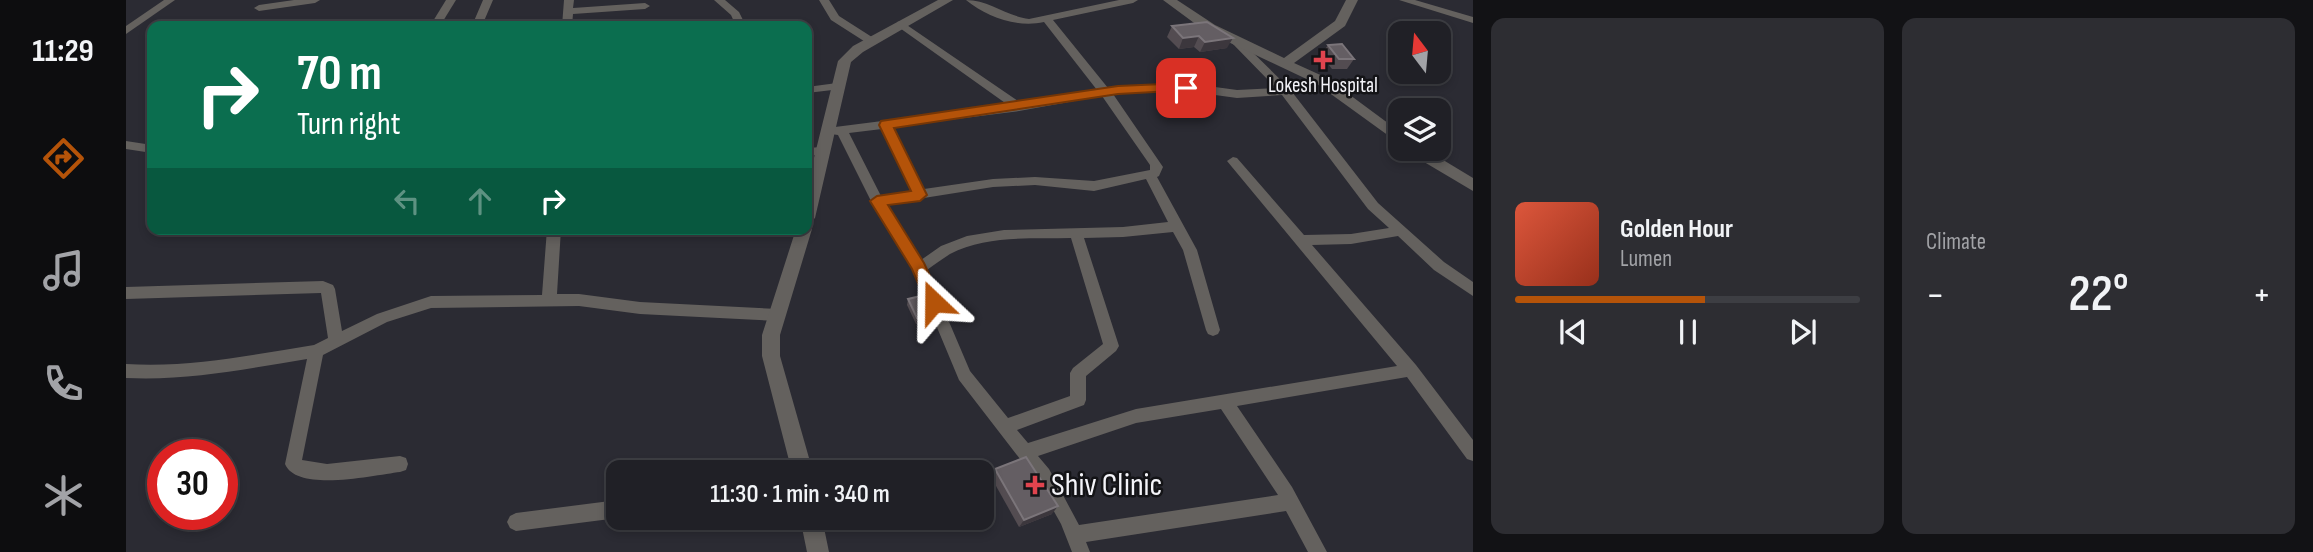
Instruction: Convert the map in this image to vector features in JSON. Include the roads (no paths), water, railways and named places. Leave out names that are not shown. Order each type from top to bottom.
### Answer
[{"type":"street","points":[[126,31],[170,0]]},
{"type":"street","points":[[258,8],[315,0]]},
{"type":"street","points":[[438,21],[451,0]]},
{"type":"street","points":[[479,21],[488,0]]},
{"type":"street","points":[[719,0],[735,14],[738,21]]},
{"type":"street","points":[[824,0],[835,18],[871,41]]},
{"type":"street","points":[[812,196],[822,151],[835,131],[837,87],[845,61],[871,41],[947,0]]},
{"type":"street","points":[[971,0],[1012,20],[1047,19],[1133,0]]},
{"type":"street","points":[[1169,0],[1235,41],[1326,79],[1388,123]]},
{"type":"street","points":[[1286,62],[1340,23],[1352,0]]},
{"type":"street","points":[[1404,0],[1473,20]]},
{"type":"street","points":[[1446,0],[1448,12]]},
{"type":"street","points":[[569,6],[646,6]]},
{"type":"street","points":[[877,201],[993,184],[1035,181],[1094,186],[1150,176],[1157,167],[1105,92],[1047,19]]},
{"type":"street","points":[[901,24],[1019,107]]},
{"type":"street","points":[[1235,41],[1284,91],[1358,190],[1439,266],[1473,290]]},
{"type":"street","points":[[1286,62],[1322,81],[1388,130]]},
{"type":"street","points":[[812,90],[837,87]]},
{"type":"street","points":[[835,131],[1019,107],[1105,92],[1186,88],[1237,94],[1284,91]]},
{"type":"street","points":[[886,125],[920,195]]},
{"type":"street","points":[[835,131],[919,268],[964,375],[1026,452],[1055,495],[1078,543],[1290,502]]},
{"type":"street","points":[[126,145],[147,148]]},
{"type":"street","points":[[812,152],[822,151]]},
{"type":"street","points":[[1233,161],[1411,370],[1473,453]]},
{"type":"street","points":[[1434,161],[1473,185]]},
{"type":"street","points":[[1446,161],[1473,177]]},
{"type":"street","points":[[1150,176],[1179,226],[1200,279],[1213,330]]},
{"type":"street","points":[[919,268],[946,250],[972,240],[1016,234],[1179,226]]},
{"type":"street","points":[[1302,240],[1351,239],[1400,231]]},
{"type":"street","points":[[1005,427],[1078,400],[1078,373],[1111,346],[1076,233]]},
{"type":"street","points":[[549,300],[554,235]]},
{"type":"street","points":[[799,460],[771,356],[771,335],[802,235]]},
{"type":"street","points":[[126,293],[323,287],[328,289],[331,301],[336,342]]},
{"type":"street","points":[[126,371],[160,373],[210,369],[316,351],[382,318],[431,302],[549,300],[778,315]]},
{"type":"street","points":[[316,351],[293,464],[298,470],[314,473],[400,464]]},
{"type":"street","points":[[1026,452],[1136,416],[1411,370]]},
{"type":"street","points":[[1225,401],[1290,502],[1318,552]]},
{"type":"street","points":[[516,522],[606,511]]},
{"type":"street","points":[[813,530],[818,552]]},
{"type":"place","name":"Lokesh Hospital","points":[[1323,60]]},
{"type":"place","name":"Shiv Clinic","points":[[1035,485]]}]
